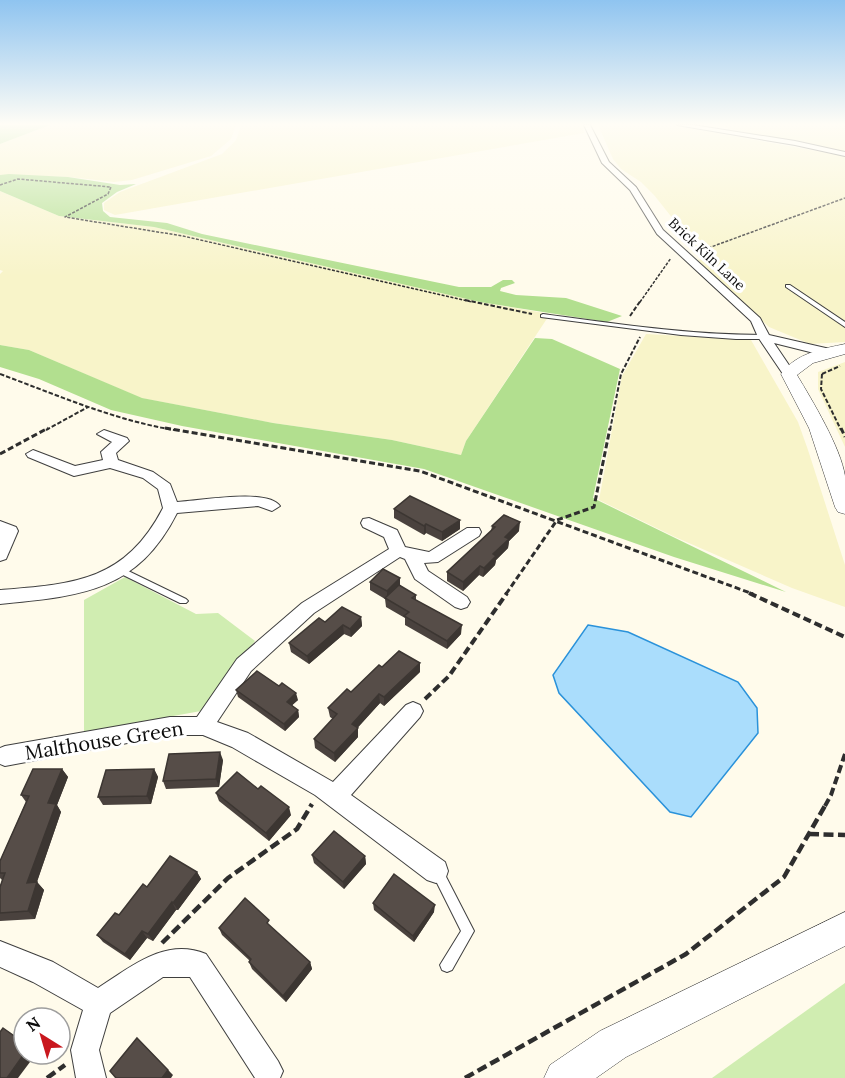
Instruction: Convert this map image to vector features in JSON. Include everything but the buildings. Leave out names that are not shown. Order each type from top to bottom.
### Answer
[{"type":"street","name":"Brick Kiln Lane","points":[[619,175],[633,189],[660,232],[756,320],[764,337],[789,374]]},
{"type":"street","points":[[764,337],[826,352]]},
{"type":"street","points":[[845,349],[826,352],[800,363],[789,374],[818,428],[845,507]]},
{"type":"street","points":[[104,434],[122,441],[108,452],[111,463]]},
{"type":"street","points":[[0,597],[59,592],[94,584],[120,570],[157,539],[171,508],[165,487],[148,475],[111,463],[74,471],[33,454]]},
{"type":"street","points":[[171,508],[260,501],[272,507]]},
{"type":"street","points":[[369,523],[391,534],[421,575],[460,602]]},
{"type":"street","points":[[0,526],[10,531],[0,555]]},
{"type":"street","name":"Malthouse Green","points":[[203,726],[244,664],[308,608],[405,553],[432,558],[473,532]]},
{"type":"street","points":[[329,792],[413,711]]},
{"type":"street","name":"Malthouse Green","points":[[2,760],[170,726],[203,726],[240,740],[329,792],[436,871]]},
{"type":"street","points":[[563,1078],[613,1044],[845,927]]},
{"type":"street","points":[[0,954],[43,972],[99,1004]]},
{"type":"street","points":[[90,1078],[85,1050],[99,1004],[159,964],[197,963],[268,1071]]},
{"type":"lane","points":[[788,286],[845,325]]},
{"type":"lane","points":[[543,316],[623,326],[646,332],[764,337]]},
{"type":"lane","points":[[120,570],[183,601]]},
{"type":"lane","points":[[436,871],[468,930],[447,964]]},
{"type":"path","points":[[0,185],[18,179],[111,187],[108,194],[65,217],[159,230],[478,304],[543,316]]},
{"type":"path","points":[[623,326],[667,261],[683,253],[696,253],[845,198]]},
{"type":"path","points":[[413,711],[449,676],[557,520],[594,507],[621,374],[638,340],[646,332]]},
{"type":"path","points":[[845,364],[822,374],[821,389],[845,437]]},
{"type":"path","points":[[0,374],[152,426],[420,471],[753,594],[845,637]]},
{"type":"path","points":[[0,454],[89,406]]},
{"type":"path","points":[[465,1078],[687,954],[784,877],[831,795],[845,754]]},
{"type":"path","points":[[159,964],[157,947],[228,878],[297,829],[329,792]]},
{"type":"path","points":[[809,834],[845,835]]},
{"type":"shaded area","points":[[11,175],[147,175],[114,182],[69,177]]},
{"type":"shaded area","points":[[165,175],[342,175],[115,215],[104,210],[104,203],[120,192]]},
{"type":"shaded area","points":[[631,175],[845,175],[845,342],[810,344],[769,327],[696,260],[705,259],[641,182]]},
{"type":"shaded area","points":[[0,191],[59,216],[154,227],[480,302],[550,314],[466,441],[461,455],[392,440],[273,423],[141,398],[29,350],[0,345],[0,274],[3,271],[0,270]]},
{"type":"shaded area","points":[[646,334],[751,340],[798,422],[808,450],[845,565],[845,607],[792,588],[675,537],[599,500],[622,376]]},
{"type":"shaded area","points":[[845,362],[845,447],[818,389],[818,372]]},
{"type":"green space","points":[[0,175],[68,177],[120,185],[136,184],[117,192],[102,203],[103,211],[110,217],[167,223],[202,234],[459,287],[491,287],[503,280],[512,280],[515,283],[501,288],[500,291],[516,295],[566,298],[622,316],[607,322],[480,302],[154,227],[59,216],[0,191]]},
{"type":"green space","points":[[535,338],[552,339],[620,369],[593,498],[786,592],[674,557],[424,469],[182,426],[111,410],[39,379],[0,367],[0,345],[29,350],[142,398],[273,423],[392,440],[461,455],[466,441]]},
{"type":"green space","points":[[125,577],[196,614],[218,613],[255,641],[201,711],[84,732],[84,600]]},
{"type":"green space","points":[[845,983],[845,1078],[712,1078]]},
{"type":"water","points":[[588,625],[628,632],[738,682],[757,708],[758,733],[691,817],[670,812],[559,693],[553,675]]}]
